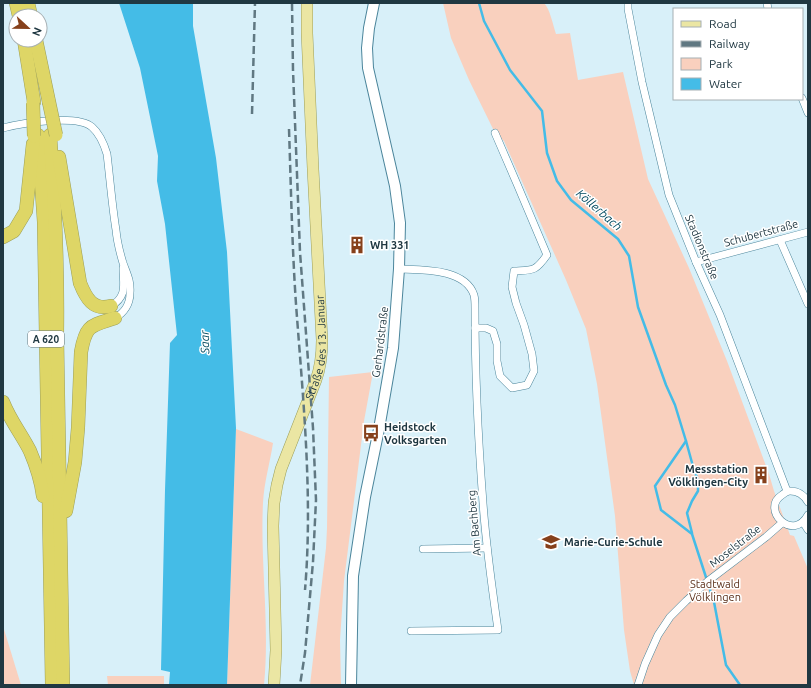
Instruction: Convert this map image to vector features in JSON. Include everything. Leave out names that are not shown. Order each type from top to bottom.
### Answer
[{"type":"highway","name":"A 620","points":[[25,48],[32,87],[40,102]]},
{"type":"highway","name":"A 620","points":[[37,48],[42,75],[40,102],[44,136],[44,222],[55,543],[63,685]]},
{"type":"highway","points":[[3,237],[14,231],[26,211],[44,136]]},
{"type":"highway","points":[[44,136],[83,292],[97,307],[113,312]]},
{"type":"highway","points":[[55,543],[75,462],[84,341],[88,330],[91,327],[113,312]]},
{"type":"highway","points":[[3,402],[6,411],[30,451],[41,482],[55,543]]},
{"type":"highway","name":"A 620","points":[[52,685],[55,543]]},
{"type":"main road","name":"Straße des 13. Januar","points":[[274,685],[276,642],[273,526],[274,503],[281,469],[316,380],[322,355],[307,34],[308,3]]},
{"type":"street","name":"Gerhardstraße","points":[[352,685],[352,576],[393,348],[399,268],[400,223],[396,186],[368,68],[367,48],[374,3]]},
{"type":"street","name":"Stadionstraße","points":[[628,3],[642,82],[669,196],[720,315],[787,491]]},
{"type":"street","points":[[803,100],[808,113]]},
{"type":"street","points":[[3,128],[25,124],[72,120],[83,122],[91,126],[98,133],[103,142],[106,154],[116,231],[123,264],[123,292],[113,312],[123,312],[130,299],[130,283],[123,264]]},
{"type":"street","points":[[475,328],[486,328],[493,331],[497,344],[497,361],[500,376],[512,388],[527,385],[534,371],[532,354],[512,287],[514,271],[533,270],[541,264],[547,256],[495,133]]},
{"type":"street","name":"Schubertstraße","points":[[696,262],[808,232]]},
{"type":"street","points":[[780,240],[808,304]]},
{"type":"street","name":"Am Bachberg","points":[[399,268],[443,272],[456,276],[468,285],[474,295],[478,429],[483,502],[498,630],[411,631]]},
{"type":"street","points":[[808,502],[804,495],[796,491],[787,491],[778,497],[774,506],[776,516],[782,523],[789,525],[796,525],[803,522],[808,515]]},
{"type":"street","points":[[803,522],[808,530]]},
{"type":"street","name":"Moselstraße","points":[[638,685],[645,664],[656,640],[670,617],[708,580],[766,537],[782,523]]},
{"type":"street","points":[[423,549],[488,548]]},
{"type":"green space","name":"Stadtwald Völklingen","points":[[443,3],[544,3],[550,13],[556,34],[570,33],[578,80],[623,72],[648,179],[689,268],[727,361],[790,535],[794,536],[808,569],[808,685],[634,685],[630,671],[624,630],[615,516],[597,384],[586,329],[566,280],[504,141],[495,133],[469,80],[451,38]]},
{"type":"green space","points":[[373,372],[364,421],[344,581],[340,640],[341,685],[310,685],[326,548],[329,377]]},
{"type":"green space","points":[[236,429],[273,443],[264,495],[262,526],[266,616],[266,662],[264,685],[227,685]]},
{"type":"green space","points":[[3,626],[21,685],[3,685]]},
{"type":"green space","points":[[107,676],[164,676],[164,685],[108,685]]},
{"type":"water","name":"Saar","points":[[119,3],[193,3],[193,26],[216,158],[227,252],[236,428],[227,685],[169,685],[170,672],[161,670],[170,343],[177,335],[165,224],[157,181],[158,156],[140,68]]},
{"type":"waterway","name":"Köllerbach","points":[[479,3],[484,21],[510,70],[542,111],[547,153],[557,181],[571,200],[618,239],[629,256],[638,307],[666,385],[675,405],[686,441],[655,486],[661,510],[692,534],[714,602],[726,665],[740,685]]},
{"type":"waterway","name":"Köllerbach","points":[[686,441],[698,480],[698,491],[687,513],[692,533]]},
{"type":"railway","points":[[252,114],[255,3]]},
{"type":"railway","points":[[292,3],[300,252],[313,428],[316,500],[313,562],[305,653],[300,685]]},
{"type":"railway","points":[[289,129],[295,282],[308,483],[305,590]]},
{"type":"place","name":"WH 331","points":[[357,245]]},
{"type":"place","name":"Heidstock Volksgarten","points":[[371,433]]},
{"type":"place","name":"Messstation Völklingen-City","points":[[761,475]]},
{"type":"place","name":"Marie-Curie-Schule","points":[[551,542]]}]
